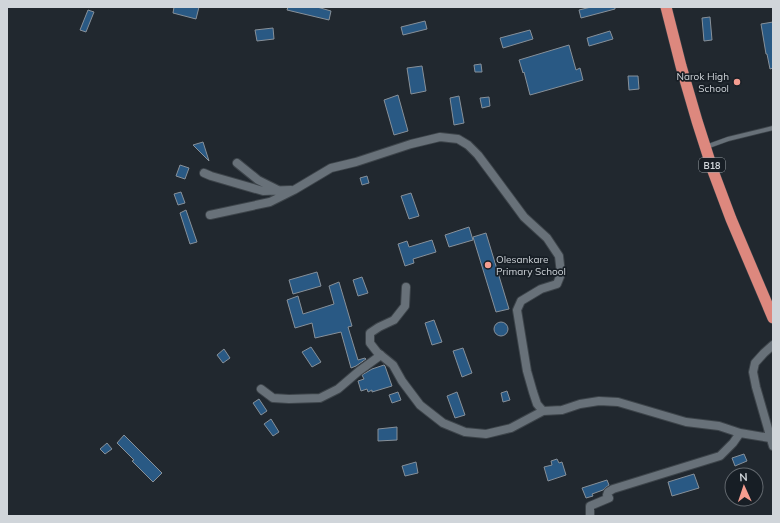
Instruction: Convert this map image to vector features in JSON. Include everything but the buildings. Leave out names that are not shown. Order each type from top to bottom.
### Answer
[{"type":"highway","name":"B18","points":[[666,7],[687,87],[718,186],[773,318]]},
{"type":"street","points":[[210,215],[270,202],[294,190],[331,168],[356,162],[411,144],[440,137],[458,139],[468,145],[490,171],[524,217],[547,238],[559,256],[561,274],[557,284],[541,289],[521,301],[517,310],[533,392],[537,404],[543,411]]},
{"type":"street","points":[[237,163],[258,180],[278,190]]},
{"type":"street","points":[[204,173],[263,191],[294,190]]},
{"type":"street","points":[[406,287],[405,306],[394,320],[370,333],[370,343],[392,365],[420,405],[443,423],[465,432],[486,434],[511,428],[543,411],[562,410],[599,400],[618,402],[686,422],[719,426],[740,433],[770,438]]},
{"type":"street","points":[[773,345],[755,363],[753,372],[773,446]]},
{"type":"street","points":[[261,388],[273,398],[320,398],[338,389],[381,355]]},
{"type":"street","points":[[590,516],[590,506],[609,498],[607,495],[608,492],[613,489],[720,456],[733,443],[740,433]]},
{"type":"lane","points":[[706,147],[728,139],[773,128]]},
{"type":"place","name":"Narok High School","points":[[737,82]]},
{"type":"place","name":"Olesankare Primary School","points":[[488,265]]}]
